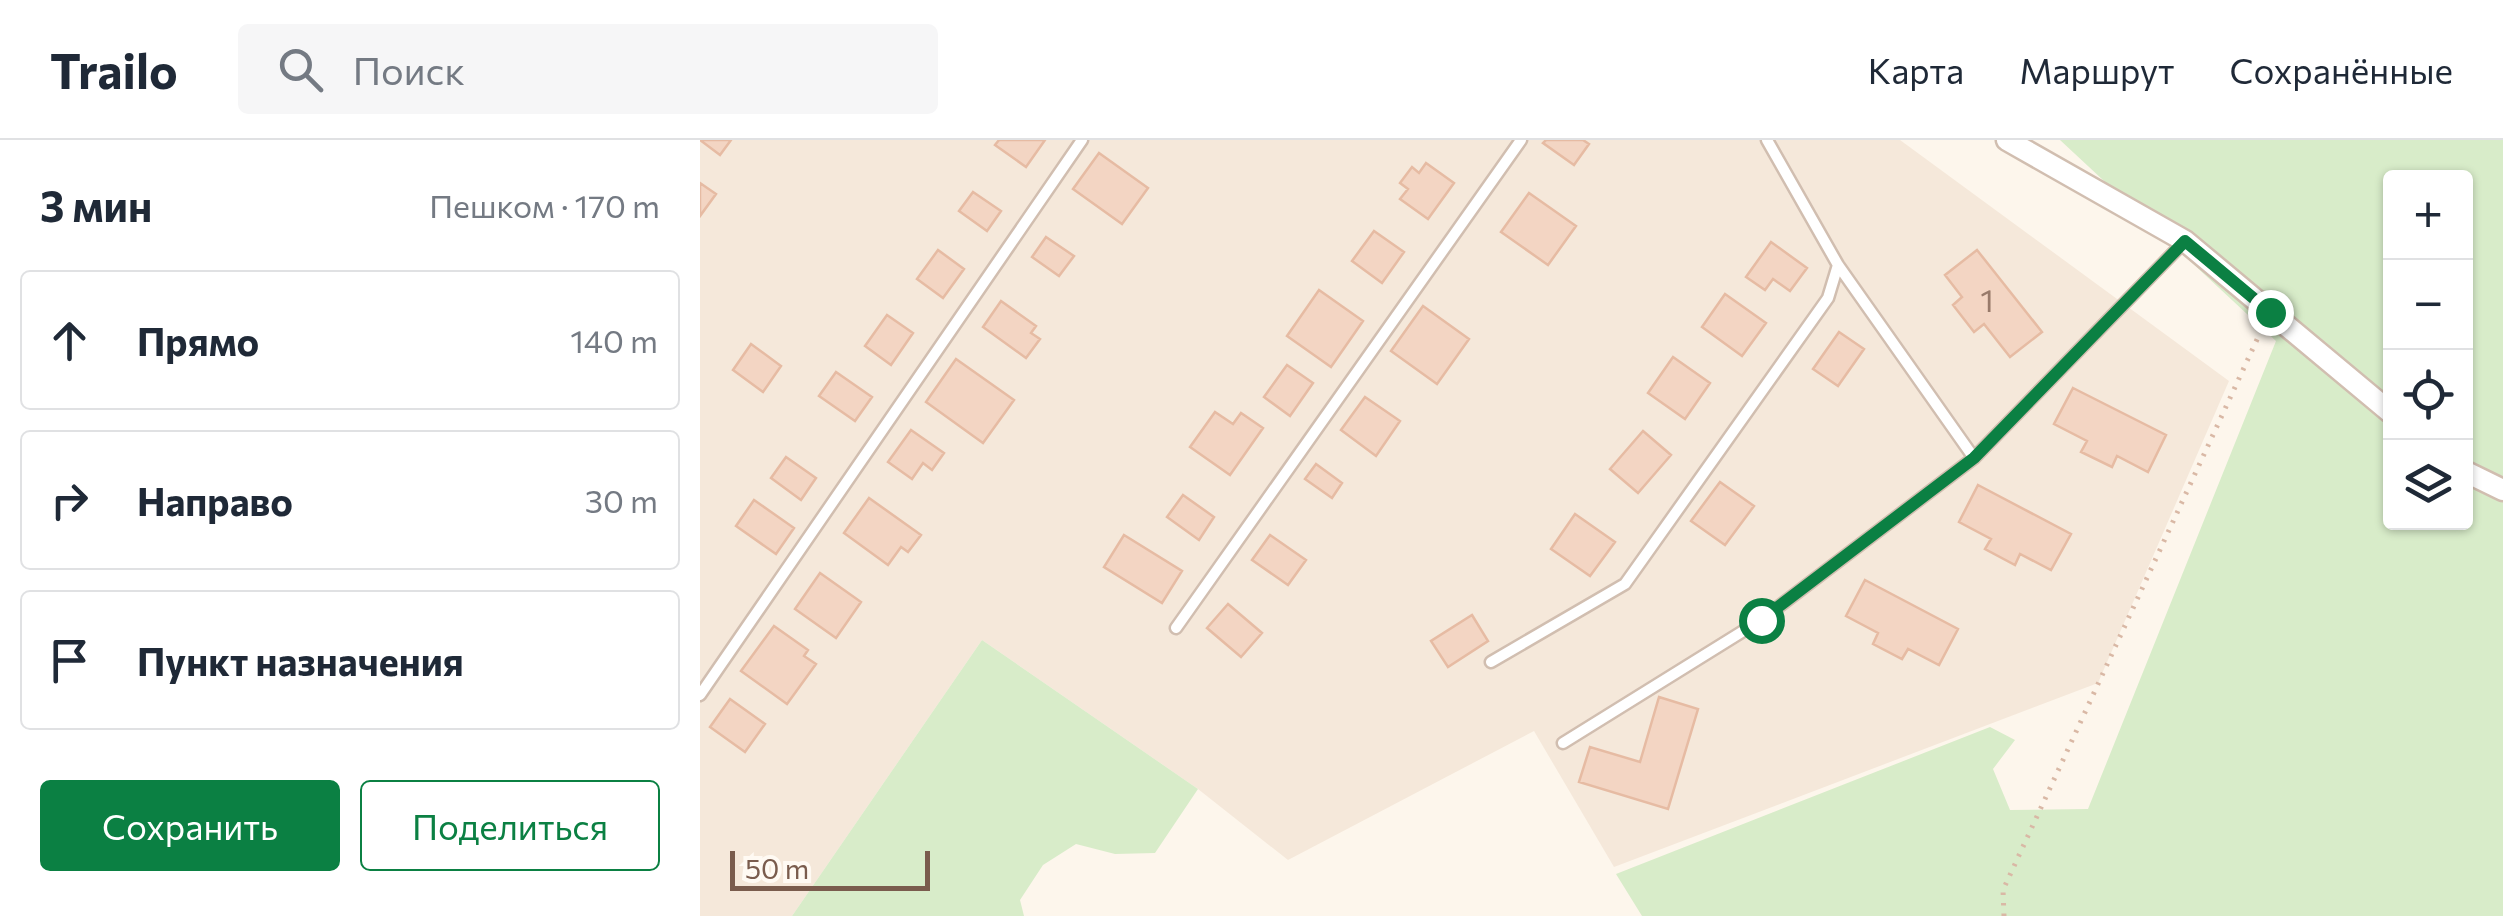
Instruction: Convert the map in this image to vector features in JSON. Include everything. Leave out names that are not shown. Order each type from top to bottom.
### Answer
[{"type":"street","points":[[2007,140],[2185,241],[2383,406]]},
{"type":"street","points":[[2473,475],[2503,490]]},
{"type":"lane","points":[[700,695],[1082,140]]},
{"type":"lane","points":[[1176,628],[1521,140]]},
{"type":"lane","points":[[1766,140],[1838,265],[1974,458]]},
{"type":"lane","points":[[1564,742],[1761,620],[1974,458],[2185,241]]},
{"type":"lane","points":[[1491,662],[1625,584],[1828,298],[1838,265]]},
{"type":"path","points":[[2004,916],[2003,890],[2270,312]]},
{"type":"shaded area","points":[[700,140],[1900,140],[2229,381],[2098,683],[1614,867],[1534,731],[1288,860],[1198,789],[982,640],[792,916],[700,916]]},
{"type":"green space","points":[[2060,140],[2503,140],[2503,916],[1642,916],[1616,874],[1990,727],[2015,740],[1993,769],[2010,810],[2088,809],[2276,341]]},
{"type":"green space","points":[[982,640],[1198,789],[1155,853],[1115,854],[1076,844],[1043,865],[1020,900],[1024,916],[792,916]]},
{"type":"building","points":[[700,140],[731,140],[720,155]]},
{"type":"building","points":[[999,140],[1045,140],[1026,167],[995,145]]},
{"type":"building","points":[[1583,140],[1589,144],[1574,165],[1543,143]]},
{"type":"building","points":[[1099,153],[1148,188],[1122,224],[1073,189]]},
{"type":"building","points":[[1426,163],[1454,183],[1428,219],[1400,199],[1408,189],[1400,183],[1412,167],[1419,173]]},
{"type":"building","points":[[700,183],[716,194],[700,216]]},
{"type":"building","points":[[973,192],[1001,211],[987,231],[959,211]]},
{"type":"building","points":[[1529,193],[1576,226],[1548,265],[1501,232]]},
{"type":"building","points":[[1374,231],[1404,252],[1382,283],[1352,261]]},
{"type":"building","points":[[1046,237],[1074,256],[1059,276],[1032,257]]},
{"type":"building","points":[[1771,242],[1807,268],[1790,291],[1773,279],[1765,290],[1746,277]]},
{"type":"building","points":[[938,250],[964,269],[943,298],[917,279]]},
{"type":"building","points":[[1977,250],[2042,332],[2010,357],[1984,324],[1974,332],[1953,305],[1962,297],[1945,275]]},
{"type":"building","points":[[1319,290],[1363,321],[1331,367],[1287,336]]},
{"type":"building","points":[[1725,294],[1766,323],[1742,356],[1702,327]]},
{"type":"building","points":[[1001,301],[1036,326],[1031,333],[1040,339],[1026,358],[983,327]]},
{"type":"building","points":[[1423,306],[1469,339],[1437,384],[1391,351]]},
{"type":"building","points":[[887,315],[913,333],[891,365],[865,346]]},
{"type":"building","points":[[1839,332],[1864,349],[1838,386],[1813,369]]},
{"type":"building","points":[[751,344],[781,366],[763,392],[733,370]]},
{"type":"building","points":[[1673,357],[1710,383],[1685,419],[1648,393]]},
{"type":"building","points":[[956,359],[1014,400],[983,443],[926,402]]},
{"type":"building","points":[[1287,365],[1313,383],[1290,416],[1264,397]]},
{"type":"building","points":[[836,372],[872,397],[855,421],[819,396]]},
{"type":"building","points":[[2073,388],[2166,435],[2148,472],[2117,456],[2112,467],[2081,452],[2087,441],[2054,424]]},
{"type":"building","points":[[1365,397],[1400,421],[1376,456],[1341,430]]},
{"type":"building","points":[[1215,412],[1233,424],[1241,413],[1263,428],[1230,475],[1190,447]]},
{"type":"building","points":[[911,430],[944,453],[932,470],[923,463],[912,479],[888,462]]},
{"type":"building","points":[[1643,431],[1671,455],[1638,493],[1610,469]]},
{"type":"building","points":[[786,457],[816,478],[801,500],[771,478]]},
{"type":"building","points":[[1316,464],[1342,483],[1332,498],[1305,479]]},
{"type":"building","points":[[1720,482],[1754,506],[1725,545],[1691,521]]},
{"type":"building","points":[[1978,485],[2071,534],[2051,570],[2020,554],[2015,565],[1985,549],[1991,539],[1959,522]]},
{"type":"building","points":[[1183,495],[1214,517],[1199,540],[1167,517]]},
{"type":"building","points":[[869,498],[921,535],[908,552],[901,547],[888,565],[844,533]]},
{"type":"building","points":[[754,500],[794,528],[776,554],[736,526]]},
{"type":"building","points":[[1575,514],[1615,542],[1590,576],[1551,549]]},
{"type":"building","points":[[1124,535],[1182,571],[1162,603],[1104,567]]},
{"type":"building","points":[[1270,535],[1306,560],[1288,585],[1252,560]]},
{"type":"building","points":[[820,573],[861,602],[836,638],[795,609]]},
{"type":"building","points":[[1865,580],[1958,629],[1939,665],[1908,649],[1902,659],[1873,644],[1878,633],[1846,616]]},
{"type":"building","points":[[1228,604],[1262,633],[1241,657],[1207,628]]},
{"type":"building","points":[[1472,615],[1488,641],[1448,667],[1431,641]]},
{"type":"building","points":[[774,626],[808,650],[804,656],[816,664],[787,704],[741,671]]},
{"type":"building","points":[[1659,697],[1698,709],[1668,809],[1579,782],[1590,747],[1640,762]]},
{"type":"building","points":[[730,699],[765,724],[745,752],[710,727]]},
{"type":"route","points":[[1761,620],[1974,458],[2185,241],[2270,312]]}]
